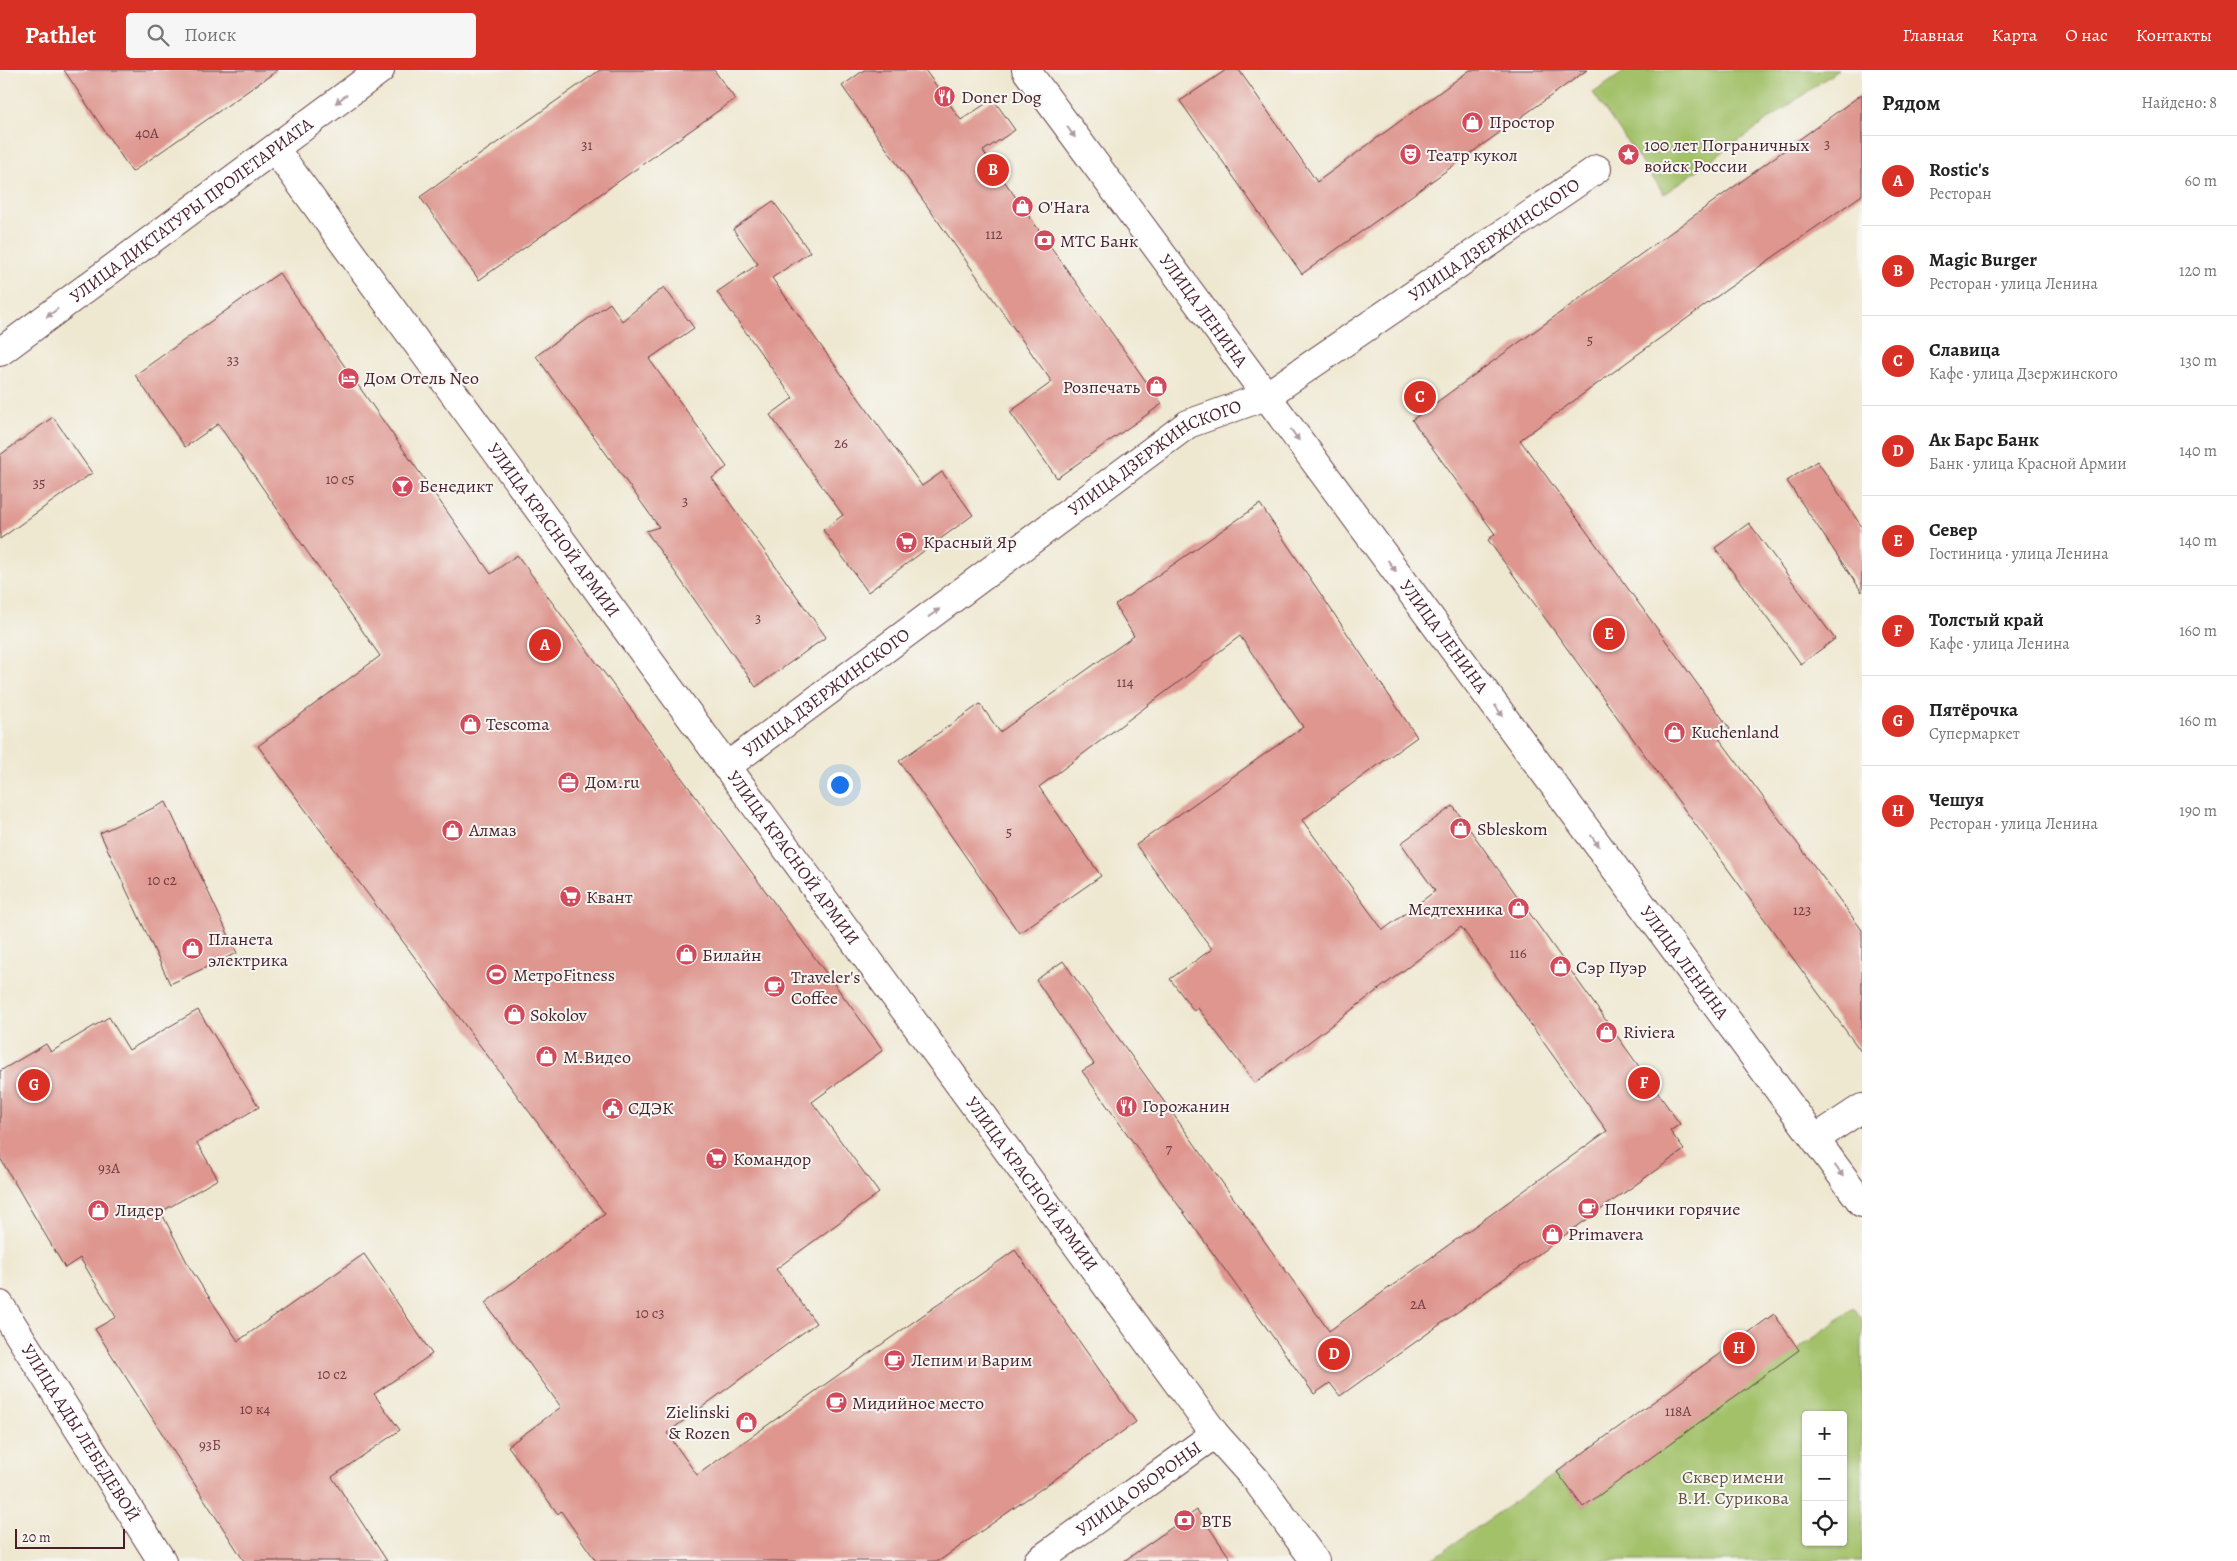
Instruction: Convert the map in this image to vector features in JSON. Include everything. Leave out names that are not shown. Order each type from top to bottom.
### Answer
[{"type":"street","name":"УЛИЦА ДИКТАТУРЫ ПРОЛЕТАРИАТА","points":[[0,352],[380,70]]},
{"type":"street","name":"УЛИЦА ЛЕНИНА","points":[[1026,70],[1862,1203]]},
{"type":"street","name":"УЛИЦА КРАСНОЙ АРМИИ","points":[[275,149],[1215,1434],[1256,1481],[1315,1561]]},
{"type":"street","name":"УЛИЦА ДЗЕРЖИНСКОГО","points":[[726,767],[1188,424],[1266,396],[1597,169]]},
{"type":"street","points":[[1815,1140],[1862,1108]]},
{"type":"street","name":"УЛИЦА АДЫ ЛЕБЕДЕВОЙ","points":[[0,1305],[162,1561]]},
{"type":"street","name":"УЛИЦА ОБОРОНЫ","points":[[1038,1561],[1215,1434]]},
{"type":"green space","points":[[1627,70],[1838,70],[1664,194],[1593,93]]},
{"type":"green space","name":"Сквер имени В.И. Сурикова","points":[[1854,1308],[1862,1319],[1862,1561],[1429,1561],[1557,1472],[1583,1507]]},
{"type":"building","points":[[64,70],[278,70],[132,172]]},
{"type":"building","points":[[600,70],[714,70],[735,99],[479,280],[420,197]]},
{"type":"building","points":[[864,70],[925,70],[961,120],[993,99],[1015,130],[983,151],[1162,404],[1057,478],[1010,412],[1052,382],[842,86]]},
{"type":"building","name":"Театр кукол","points":[[1226,70],[1239,70],[1317,182],[1470,70],[1587,70],[1302,274],[1180,101]]},
{"type":"building","points":[[1862,94],[1862,195],[1726,290],[1520,440],[1730,729],[1718,737],[1862,930],[1862,1053],[1488,540],[1495,534],[1412,420]]},
{"type":"building","points":[[773,201],[810,252],[772,278],[922,486],[942,472],[973,515],[868,592],[823,530],[843,515],[770,415],[793,398],[717,292],[758,264],[733,229]]},
{"type":"building","points":[[279,273],[491,574],[517,555],[883,1050],[812,1102],[879,1193],[776,1269],[816,1323],[667,1433],[697,1475],[1015,1250],[1136,1422],[939,1561],[596,1561],[561,1511],[558,1514],[508,1446],[561,1407],[485,1303],[605,1214],[258,746],[380,656],[218,424],[185,447],[135,375]]},
{"type":"building","points":[[664,287],[694,328],[649,359],[727,467],[712,478],[826,637],[756,687],[646,531],[659,527],[536,356],[610,303],[622,321]]},
{"type":"building","points":[[53,417],[92,473],[0,539],[0,455]]},
{"type":"building","points":[[1817,461],[1862,527],[1862,592],[1787,481]]},
{"type":"building","points":[[1260,504],[1417,737],[1302,820],[1383,930],[1435,891],[1401,843],[1453,806],[1680,1124],[1670,1131],[1684,1150],[1340,1396],[1330,1383],[1314,1394],[1082,1071],[1094,1064],[1036,980],[1063,961],[1329,1331],[1607,1131],[1461,927],[1255,1083],[1198,1008],[1194,1011],[1170,979],[1212,949],[1136,845],[1303,727],[1240,636],[1039,787],[1101,876],[1019,933],[899,761],[980,704],[1000,732],[1134,636],[1115,605]]},
{"type":"building","points":[[1749,523],[1835,639],[1801,664],[1715,548]]},
{"type":"building","points":[[166,802],[237,953],[170,984],[100,833]]},
{"type":"building","points":[[198,1010],[259,1107],[197,1143],[218,1179],[161,1212],[190,1268],[238,1341],[364,1254],[432,1354],[374,1394],[400,1430],[332,1477],[387,1561],[244,1561],[95,1329],[116,1317],[80,1258],[65,1268],[0,1158],[0,1071],[46,1044],[51,1052],[109,1017],[129,1050]]},
{"type":"building","points":[[1774,1314],[1799,1350],[1583,1507],[1557,1472]]},
{"type":"building","points":[[1197,1510],[1232,1561],[1124,1561]]},
{"type":"place","name":"Doner Dog","points":[[945,97]]},
{"type":"place","name":"Простор","points":[[1473,122]]},
{"type":"place","name":"Театр кукол","points":[[1411,155]]},
{"type":"place","name":"100 лет Пограничных войск России","points":[[1628,155]]},
{"type":"place","name":"Magic Burger","points":[[993,170]]},
{"type":"place","name":"O'Hara","points":[[1022,207]]},
{"type":"place","name":"МТС Банк","points":[[1044,241]]},
{"type":"place","name":"Дом Отель Neo","points":[[348,378]]},
{"type":"place","name":"Розпечать","points":[[1156,387]]},
{"type":"place","name":"Славица","points":[[1420,397]]},
{"type":"place","name":"Бенедикт","points":[[403,486]]},
{"type":"place","name":"Красный Яр","points":[[907,542]]},
{"type":"place","name":"Север","points":[[1609,634]]},
{"type":"place","name":"Rostic's","points":[[545,645]]},
{"type":"place","name":"Tescoma","points":[[470,724]]},
{"type":"place","name":"Kuchenland","points":[[1675,732]]},
{"type":"place","name":"Дом.ru","points":[[569,782]]},
{"type":"place","name":"Sbleskom","points":[[1461,829]]},
{"type":"place","name":"Алмаз","points":[[453,830]]},
{"type":"place","name":"Квант","points":[[570,897]]},
{"type":"place","name":"Медтехника","points":[[1519,909]]},
{"type":"place","name":"Планета электрика","points":[[192,949]]},
{"type":"place","name":"Билайн","points":[[686,955]]},
{"type":"place","name":"Сэр Пуэр","points":[[1560,967]]},
{"type":"place","name":"МетроFitness","points":[[497,975]]},
{"type":"place","name":"Traveler's Coffee","points":[[775,987]]},
{"type":"place","name":"Sokolov","points":[[514,1015]]},
{"type":"place","name":"Riviera","points":[[1607,1032]]},
{"type":"place","name":"М.Видео","points":[[547,1057]]},
{"type":"place","name":"Толстый край","points":[[1644,1083]]},
{"type":"place","name":"Пятёрочка","points":[[34,1085]]},
{"type":"place","name":"Горожанин","points":[[1126,1106]]},
{"type":"place","name":"СДЭК","points":[[612,1108]]},
{"type":"place","name":"Командор","points":[[717,1159]]},
{"type":"place","name":"Пончики горячие","points":[[1588,1209]]},
{"type":"place","name":"Лидер","points":[[99,1210]]},
{"type":"place","name":"Primavera","points":[[1552,1234]]},
{"type":"place","name":"Чешуя","points":[[1739,1348]]},
{"type":"place","name":"Ак Барс Банк","points":[[1334,1354]]},
{"type":"place","name":"Лепим и Варим","points":[[895,1360]]},
{"type":"place","name":"Мидийное место","points":[[836,1403]]},
{"type":"place","name":"Zielinski & Rozen","points":[[746,1422]]},
{"type":"place","name":"ВТБ","points":[[1185,1521]]}]
